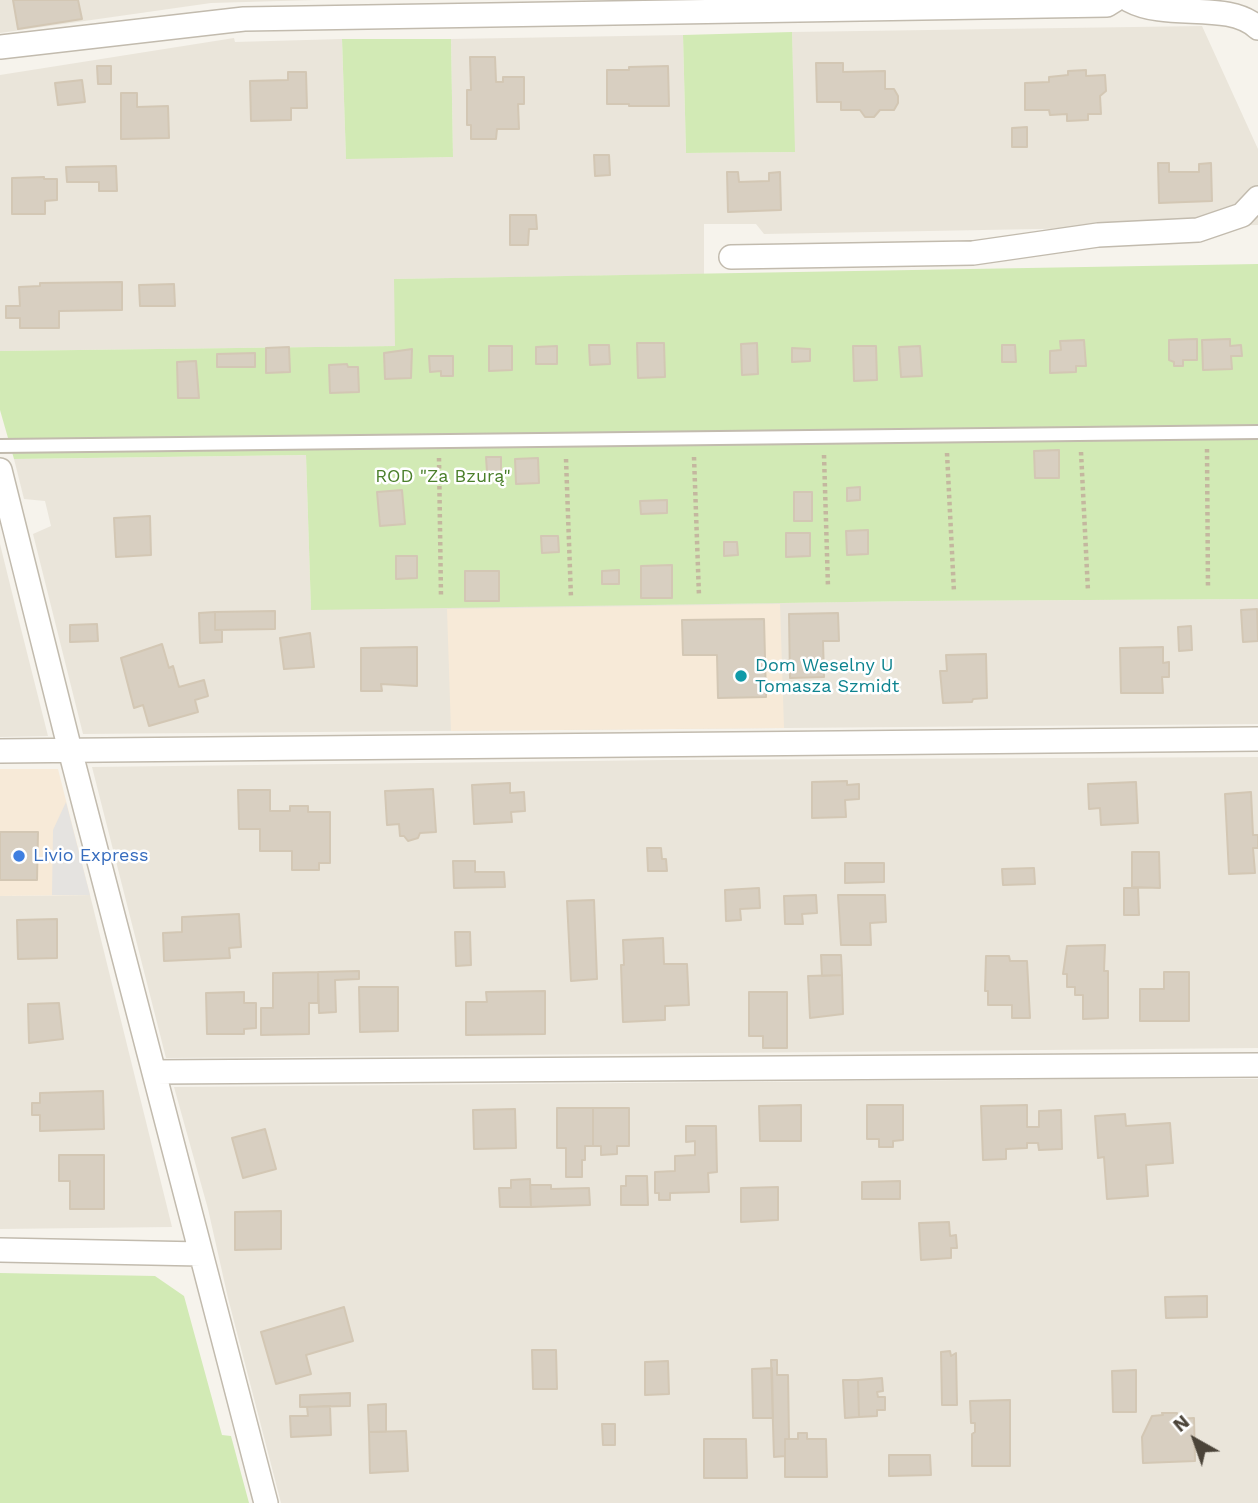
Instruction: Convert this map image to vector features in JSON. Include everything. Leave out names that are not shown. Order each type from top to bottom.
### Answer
[{"type":"street","points":[[0,47],[244,19],[495,8],[1107,5],[1115,0]]},
{"type":"street","points":[[1129,0],[1140,5],[1162,7],[1226,7],[1252,19],[1258,28]]},
{"type":"street","points":[[731,257],[973,253],[1098,235],[1198,230],[1242,215],[1258,198]]},
{"type":"street","points":[[0,470],[266,1503]]},
{"type":"street","points":[[0,751],[1258,739]]},
{"type":"street","points":[[154,1072],[1258,1065]]},
{"type":"street","points":[[0,1250],[201,1254]]},
{"type":"lane","points":[[0,446],[1258,432]]},
{"type":"path","points":[[1206,432],[1208,589]]},
{"type":"path","points":[[1080,434],[1088,591]]},
{"type":"path","points":[[946,435],[954,592]]},
{"type":"path","points":[[823,436],[828,587]]},
{"type":"path","points":[[693,438],[699,596]]},
{"type":"path","points":[[566,439],[570,598]]},
{"type":"path","points":[[439,441],[441,597]]},
{"type":"shaded area","points":[[0,0],[316,0],[211,3],[0,33]]},
{"type":"shaded area","points":[[1202,26],[1258,149],[1258,225],[764,234],[756,224],[704,224],[704,274],[395,279],[396,346],[0,351],[0,75],[234,38],[235,42],[342,39],[346,158],[453,157],[451,39],[683,35],[686,153],[794,152],[792,32]]},
{"type":"shaded area","points":[[306,455],[311,609],[1258,599],[1258,724],[83,734],[33,534],[51,526],[45,501],[24,499],[14,459]]},
{"type":"shaded area","points":[[0,544],[17,613],[48,736],[0,737]]},
{"type":"shaded area","points":[[780,604],[784,728],[451,731],[447,609]]},
{"type":"shaded area","points":[[1258,757],[1258,1048],[166,1058],[92,767],[665,760]]},
{"type":"shaded area","points":[[0,769],[58,769],[90,895],[0,896]]},
{"type":"shaded area","points":[[66,802],[90,895],[52,895],[53,830]]},
{"type":"shaded area","points":[[90,895],[172,1227],[0,1229],[0,896]]},
{"type":"shaded area","points":[[1258,1079],[1258,1503],[281,1503],[208,1209],[174,1087]]},
{"type":"green space","points":[[792,32],[795,152],[686,153],[683,35]]},
{"type":"green space","points":[[342,39],[451,39],[453,157],[346,159]]},
{"type":"green space","name":"ROD \"Za Bzurą\"","points":[[1258,264],[1258,599],[311,610],[306,455],[14,459],[0,410],[0,351],[395,346],[394,279]]},
{"type":"green space","points":[[0,1273],[155,1276],[184,1296],[222,1435],[231,1436],[249,1503],[0,1503]]},
{"type":"building","points":[[13,0],[78,0],[82,19],[18,29]]},
{"type":"building","points":[[470,57],[495,57],[496,82],[503,82],[503,77],[524,77],[524,104],[518,104],[519,129],[497,129],[496,139],[471,139],[471,125],[467,125],[467,90],[471,90]]},
{"type":"building","points":[[816,63],[843,63],[843,72],[885,71],[885,89],[894,89],[898,103],[894,110],[880,110],[874,117],[865,117],[860,110],[841,110],[841,102],[817,102]]},
{"type":"building","points":[[97,66],[111,66],[111,84],[98,84]]},
{"type":"building","points":[[668,66],[669,106],[607,104],[607,70]]},
{"type":"building","points":[[1086,70],[1086,76],[1105,75],[1106,91],[1100,96],[1101,114],[1088,114],[1088,120],[1067,121],[1067,114],[1050,115],[1049,110],[1025,110],[1025,83],[1049,82],[1049,77],[1068,75],[1068,71]]},
{"type":"building","points":[[288,72],[306,72],[307,108],[291,108],[291,120],[251,121],[250,81],[288,80]]},
{"type":"building","points":[[82,80],[85,102],[58,105],[55,83]]},
{"type":"building","points":[[121,93],[137,93],[137,107],[168,106],[169,138],[121,139]]},
{"type":"building","points":[[1027,127],[1027,147],[1012,147],[1012,128]]},
{"type":"building","points":[[594,155],[609,155],[610,175],[595,176]]},
{"type":"building","points":[[1158,163],[1169,163],[1169,172],[1199,172],[1199,164],[1211,163],[1212,201],[1159,203]]},
{"type":"building","points":[[116,166],[117,191],[99,191],[99,182],[67,182],[66,167]]},
{"type":"building","points":[[727,172],[738,172],[739,182],[769,181],[769,173],[780,172],[781,210],[728,212]]},
{"type":"building","points":[[12,178],[57,179],[57,200],[45,201],[45,214],[12,214]]},
{"type":"building","points":[[510,215],[536,215],[537,229],[529,229],[528,245],[510,245]]},
{"type":"building","points":[[122,282],[122,310],[59,311],[59,328],[20,328],[20,318],[6,318],[6,306],[20,306],[19,287],[40,286],[40,283]]},
{"type":"building","points":[[174,284],[175,306],[140,306],[139,285]]},
{"type":"building","points":[[1197,339],[1197,360],[1183,360],[1183,366],[1174,366],[1174,362],[1169,360],[1169,340]]},
{"type":"building","points":[[1230,339],[1230,346],[1241,345],[1242,356],[1231,356],[1232,369],[1203,370],[1202,340]]},
{"type":"building","points":[[1084,340],[1086,366],[1076,366],[1076,372],[1050,373],[1050,351],[1061,350],[1060,341]]},
{"type":"building","points":[[637,343],[664,343],[665,377],[638,378]]},
{"type":"building","points":[[757,343],[758,374],[742,375],[741,344]]},
{"type":"building","points":[[589,345],[609,345],[610,364],[590,365]]},
{"type":"building","points":[[1002,345],[1015,345],[1016,362],[1002,362]]},
{"type":"building","points":[[489,346],[512,346],[512,370],[489,371]]},
{"type":"building","points":[[557,346],[557,364],[536,364],[536,347]]},
{"type":"building","points":[[853,346],[876,346],[877,380],[854,381]]},
{"type":"building","points":[[920,346],[922,376],[901,377],[899,347]]},
{"type":"building","points":[[289,347],[290,372],[266,373],[266,348]]},
{"type":"building","points":[[792,348],[810,349],[810,361],[792,362]]},
{"type":"building","points":[[412,349],[411,378],[385,379],[384,353]]},
{"type":"building","points":[[255,353],[255,367],[217,367],[217,354]]},
{"type":"building","points":[[429,356],[453,356],[453,376],[441,376],[441,371],[430,372]]},
{"type":"building","points":[[196,361],[199,398],[178,398],[177,362]]},
{"type":"building","points":[[347,364],[348,367],[358,367],[359,392],[330,393],[329,365]]},
{"type":"building","points":[[1059,450],[1059,478],[1035,478],[1034,451]]},
{"type":"building","points":[[486,457],[501,457],[501,472],[487,472]]},
{"type":"building","points":[[538,458],[539,483],[516,484],[515,459]]},
{"type":"building","points":[[860,487],[860,500],[847,501],[847,488]]},
{"type":"building","points":[[402,490],[405,524],[380,526],[377,492]]},
{"type":"building","points":[[794,492],[812,492],[812,521],[794,521]]},
{"type":"building","points":[[667,500],[667,513],[641,514],[640,501]]},
{"type":"building","points":[[150,516],[151,555],[116,557],[114,518]]},
{"type":"building","points":[[868,530],[868,554],[847,555],[846,531]]},
{"type":"building","points":[[786,533],[810,533],[810,556],[786,557]]},
{"type":"building","points":[[541,536],[558,536],[559,552],[542,553]]},
{"type":"building","points":[[724,542],[737,542],[738,555],[724,556]]},
{"type":"building","points":[[396,556],[417,556],[417,578],[396,579]]},
{"type":"building","points":[[672,565],[672,598],[641,598],[641,566]]},
{"type":"building","points":[[619,570],[619,584],[602,584],[602,571]]},
{"type":"building","points":[[465,571],[499,571],[499,601],[465,601]]},
{"type":"building","points":[[1257,609],[1258,641],[1243,642],[1241,610]]},
{"type":"building","points":[[275,611],[275,629],[215,630],[215,612]]},
{"type":"building","points":[[215,612],[215,630],[222,630],[222,642],[200,643],[199,613]]},
{"type":"building","points":[[838,613],[839,641],[823,641],[824,677],[790,678],[789,614]]},
{"type":"building","name":"Dom Weselny U Tomasza Szmidt","points":[[764,619],[766,697],[718,698],[717,655],[683,655],[682,620]]},
{"type":"building","points":[[97,624],[98,641],[70,642],[70,625]]},
{"type":"building","points":[[1191,626],[1192,650],[1179,651],[1178,627]]},
{"type":"building","points":[[310,633],[314,667],[284,669],[280,638]]},
{"type":"building","points":[[162,644],[169,668],[173,666],[179,687],[204,680],[208,696],[195,700],[198,712],[149,726],[143,705],[134,708],[121,658]]},
{"type":"building","points":[[417,647],[417,686],[381,684],[382,691],[361,691],[361,648]]},
{"type":"building","points":[[1163,647],[1163,663],[1169,662],[1169,677],[1162,677],[1163,693],[1121,693],[1120,648]]},
{"type":"building","points":[[986,654],[987,698],[973,699],[972,702],[943,703],[940,671],[947,671],[946,655]]},
{"type":"building","points":[[847,781],[847,785],[859,784],[859,799],[845,800],[846,817],[812,818],[812,782]]},
{"type":"building","points":[[1136,782],[1138,823],[1101,825],[1100,808],[1089,809],[1088,784]]},
{"type":"building","points":[[510,783],[510,793],[524,792],[525,811],[511,812],[512,822],[474,824],[472,785]]},
{"type":"building","points":[[433,789],[436,832],[420,833],[418,838],[408,841],[404,836],[400,836],[399,824],[387,825],[385,791]]},
{"type":"building","points":[[238,790],[270,790],[270,811],[290,811],[290,806],[308,806],[308,812],[330,812],[330,863],[319,863],[319,870],[292,870],[292,851],[260,851],[260,829],[239,829]]},
{"type":"building","points":[[1251,792],[1253,835],[1258,835],[1258,848],[1253,848],[1255,873],[1229,874],[1225,794]]},
{"type":"building","name":"Livio Express","points":[[0,832],[38,832],[37,880],[0,880]]},
{"type":"building","points":[[647,848],[661,848],[667,871],[648,871]]},
{"type":"building","points":[[1132,852],[1159,852],[1160,888],[1132,887]]},
{"type":"building","points":[[453,861],[475,861],[475,872],[504,872],[505,887],[454,888]]},
{"type":"building","points":[[845,863],[884,863],[884,882],[845,883]]},
{"type":"building","points":[[1034,868],[1035,884],[1003,885],[1002,869]]},
{"type":"building","points":[[759,888],[760,908],[740,909],[741,920],[726,921],[725,890]]},
{"type":"building","points":[[1124,888],[1138,888],[1139,915],[1124,915]]},
{"type":"building","points":[[816,895],[817,913],[802,914],[803,924],[785,924],[784,896]]},
{"type":"building","points":[[838,895],[885,895],[886,922],[870,923],[871,945],[841,945]]},
{"type":"building","points":[[594,900],[597,979],[571,981],[567,901]]},
{"type":"building","points":[[239,914],[241,947],[229,948],[230,958],[164,961],[163,933],[182,932],[182,917]]},
{"type":"building","points":[[57,919],[57,958],[18,959],[17,920]]},
{"type":"building","points":[[455,932],[470,932],[471,965],[456,966]]},
{"type":"building","points":[[663,938],[664,964],[687,964],[689,1005],[665,1006],[665,1020],[623,1022],[623,940]]},
{"type":"building","points":[[1105,945],[1108,1018],[1083,1019],[1083,995],[1075,995],[1075,987],[1067,987],[1067,974],[1063,974],[1067,946]]},
{"type":"building","points":[[821,955],[841,955],[842,975],[822,976]]},
{"type":"building","points":[[986,956],[1009,956],[1010,961],[1027,961],[1030,1018],[1012,1018],[1012,1005],[988,1005],[988,991],[985,991]]},
{"type":"building","points":[[359,971],[359,979],[335,980],[336,1012],[319,1013],[318,972]]},
{"type":"building","points":[[318,972],[318,1003],[309,1003],[309,1034],[261,1035],[261,1008],[273,1008],[273,973]]},
{"type":"building","points":[[1164,972],[1189,972],[1189,1021],[1140,1021],[1140,989],[1164,989]]},
{"type":"building","points":[[842,975],[843,1014],[810,1018],[808,976]]},
{"type":"building","points":[[359,987],[398,987],[398,1031],[360,1032]]},
{"type":"building","points":[[545,991],[545,1034],[466,1035],[466,1002],[487,1002],[486,992]]},
{"type":"building","points":[[244,992],[244,1003],[256,1003],[256,1028],[244,1029],[244,1034],[207,1034],[206,993]]},
{"type":"building","points":[[749,992],[787,992],[787,1048],[763,1048],[763,1036],[749,1036]]},
{"type":"building","points":[[59,1003],[63,1039],[29,1043],[28,1004]]},
{"type":"building","points":[[103,1091],[104,1129],[40,1131],[40,1115],[32,1115],[32,1103],[40,1103],[40,1093]]},
{"type":"building","points":[[801,1105],[801,1141],[760,1141],[759,1106]]},
{"type":"building","points":[[867,1105],[903,1105],[903,1140],[893,1141],[893,1147],[879,1147],[879,1139],[867,1139]]},
{"type":"building","points":[[1027,1105],[1027,1127],[1039,1127],[1039,1111],[1061,1110],[1062,1149],[1039,1150],[1038,1143],[1027,1143],[1027,1148],[1006,1149],[1006,1159],[983,1160],[981,1106]]},
{"type":"building","points":[[557,1108],[593,1108],[593,1146],[585,1146],[582,1177],[566,1177],[566,1148],[557,1148]]},
{"type":"building","points":[[593,1108],[629,1108],[629,1146],[617,1146],[617,1154],[601,1155],[601,1146],[593,1146]]},
{"type":"building","points":[[515,1109],[516,1148],[474,1149],[473,1110]]},
{"type":"building","points":[[1125,1114],[1126,1126],[1170,1123],[1173,1163],[1146,1165],[1148,1196],[1107,1199],[1104,1157],[1098,1158],[1095,1116]]},
{"type":"building","points":[[686,1126],[716,1126],[717,1172],[708,1173],[709,1192],[670,1193],[670,1200],[659,1200],[659,1193],[655,1193],[655,1172],[675,1171],[675,1156],[695,1155],[695,1141],[686,1142]]},
{"type":"building","points":[[265,1129],[276,1169],[243,1178],[232,1138]]},
{"type":"building","points":[[59,1155],[104,1155],[104,1209],[70,1209],[70,1181],[59,1181]]},
{"type":"building","points":[[626,1176],[647,1176],[648,1205],[621,1205],[621,1186],[626,1186]]},
{"type":"building","points":[[530,1179],[531,1207],[500,1207],[499,1188],[511,1188],[511,1180]]},
{"type":"building","points":[[900,1181],[900,1199],[862,1199],[862,1182]]},
{"type":"building","points":[[530,1185],[551,1185],[551,1189],[589,1188],[590,1205],[531,1207]]},
{"type":"building","points":[[778,1187],[778,1220],[741,1222],[741,1188]]},
{"type":"building","points":[[281,1211],[281,1249],[235,1250],[235,1212]]},
{"type":"building","points":[[949,1222],[950,1236],[956,1235],[957,1248],[951,1248],[951,1258],[921,1260],[919,1223]]},
{"type":"building","points":[[1207,1296],[1207,1317],[1166,1318],[1165,1297]]},
{"type":"building","points":[[344,1307],[353,1341],[306,1355],[311,1374],[276,1384],[261,1332]]},
{"type":"building","points":[[532,1350],[556,1350],[557,1389],[533,1389]]},
{"type":"building","points":[[950,1351],[951,1356],[956,1353],[957,1405],[942,1405],[941,1352]]},
{"type":"building","points":[[771,1360],[777,1360],[777,1375],[788,1375],[789,1439],[785,1439],[785,1456],[774,1457]]},
{"type":"building","points":[[668,1361],[669,1394],[645,1395],[645,1362]]},
{"type":"building","points":[[772,1368],[773,1418],[753,1418],[752,1369]]},
{"type":"building","points":[[1136,1370],[1136,1412],[1113,1412],[1112,1371]]},
{"type":"building","points":[[882,1378],[883,1391],[877,1392],[878,1397],[885,1397],[885,1410],[877,1410],[877,1416],[859,1417],[858,1380]]},
{"type":"building","points":[[843,1380],[858,1380],[859,1417],[845,1418]]},
{"type":"building","points":[[350,1393],[350,1406],[300,1407],[300,1395]]},
{"type":"building","points":[[1010,1400],[1010,1466],[972,1466],[972,1434],[975,1432],[975,1423],[971,1423],[970,1401]]},
{"type":"building","points":[[386,1404],[386,1432],[369,1432],[368,1405]]},
{"type":"building","points":[[330,1406],[331,1435],[291,1437],[290,1416],[308,1416],[307,1407]]},
{"type":"building","points":[[1162,1413],[1177,1413],[1177,1419],[1194,1418],[1195,1461],[1143,1463],[1142,1437],[1152,1416],[1163,1415]]},
{"type":"building","points":[[602,1424],[615,1424],[615,1445],[603,1445]]},
{"type":"building","points":[[406,1431],[408,1471],[370,1473],[369,1432]]},
{"type":"building","points":[[798,1433],[807,1433],[807,1439],[826,1439],[827,1477],[785,1477],[785,1439],[798,1439]]},
{"type":"building","points":[[704,1439],[746,1439],[747,1478],[704,1478]]},
{"type":"building","points":[[889,1455],[930,1455],[931,1475],[889,1476]]},
{"type":"place","name":"Dom Weselny U Tomasza Szmidt","points":[[741,676]]},
{"type":"place","name":"Livio Express","points":[[19,856]]}]
